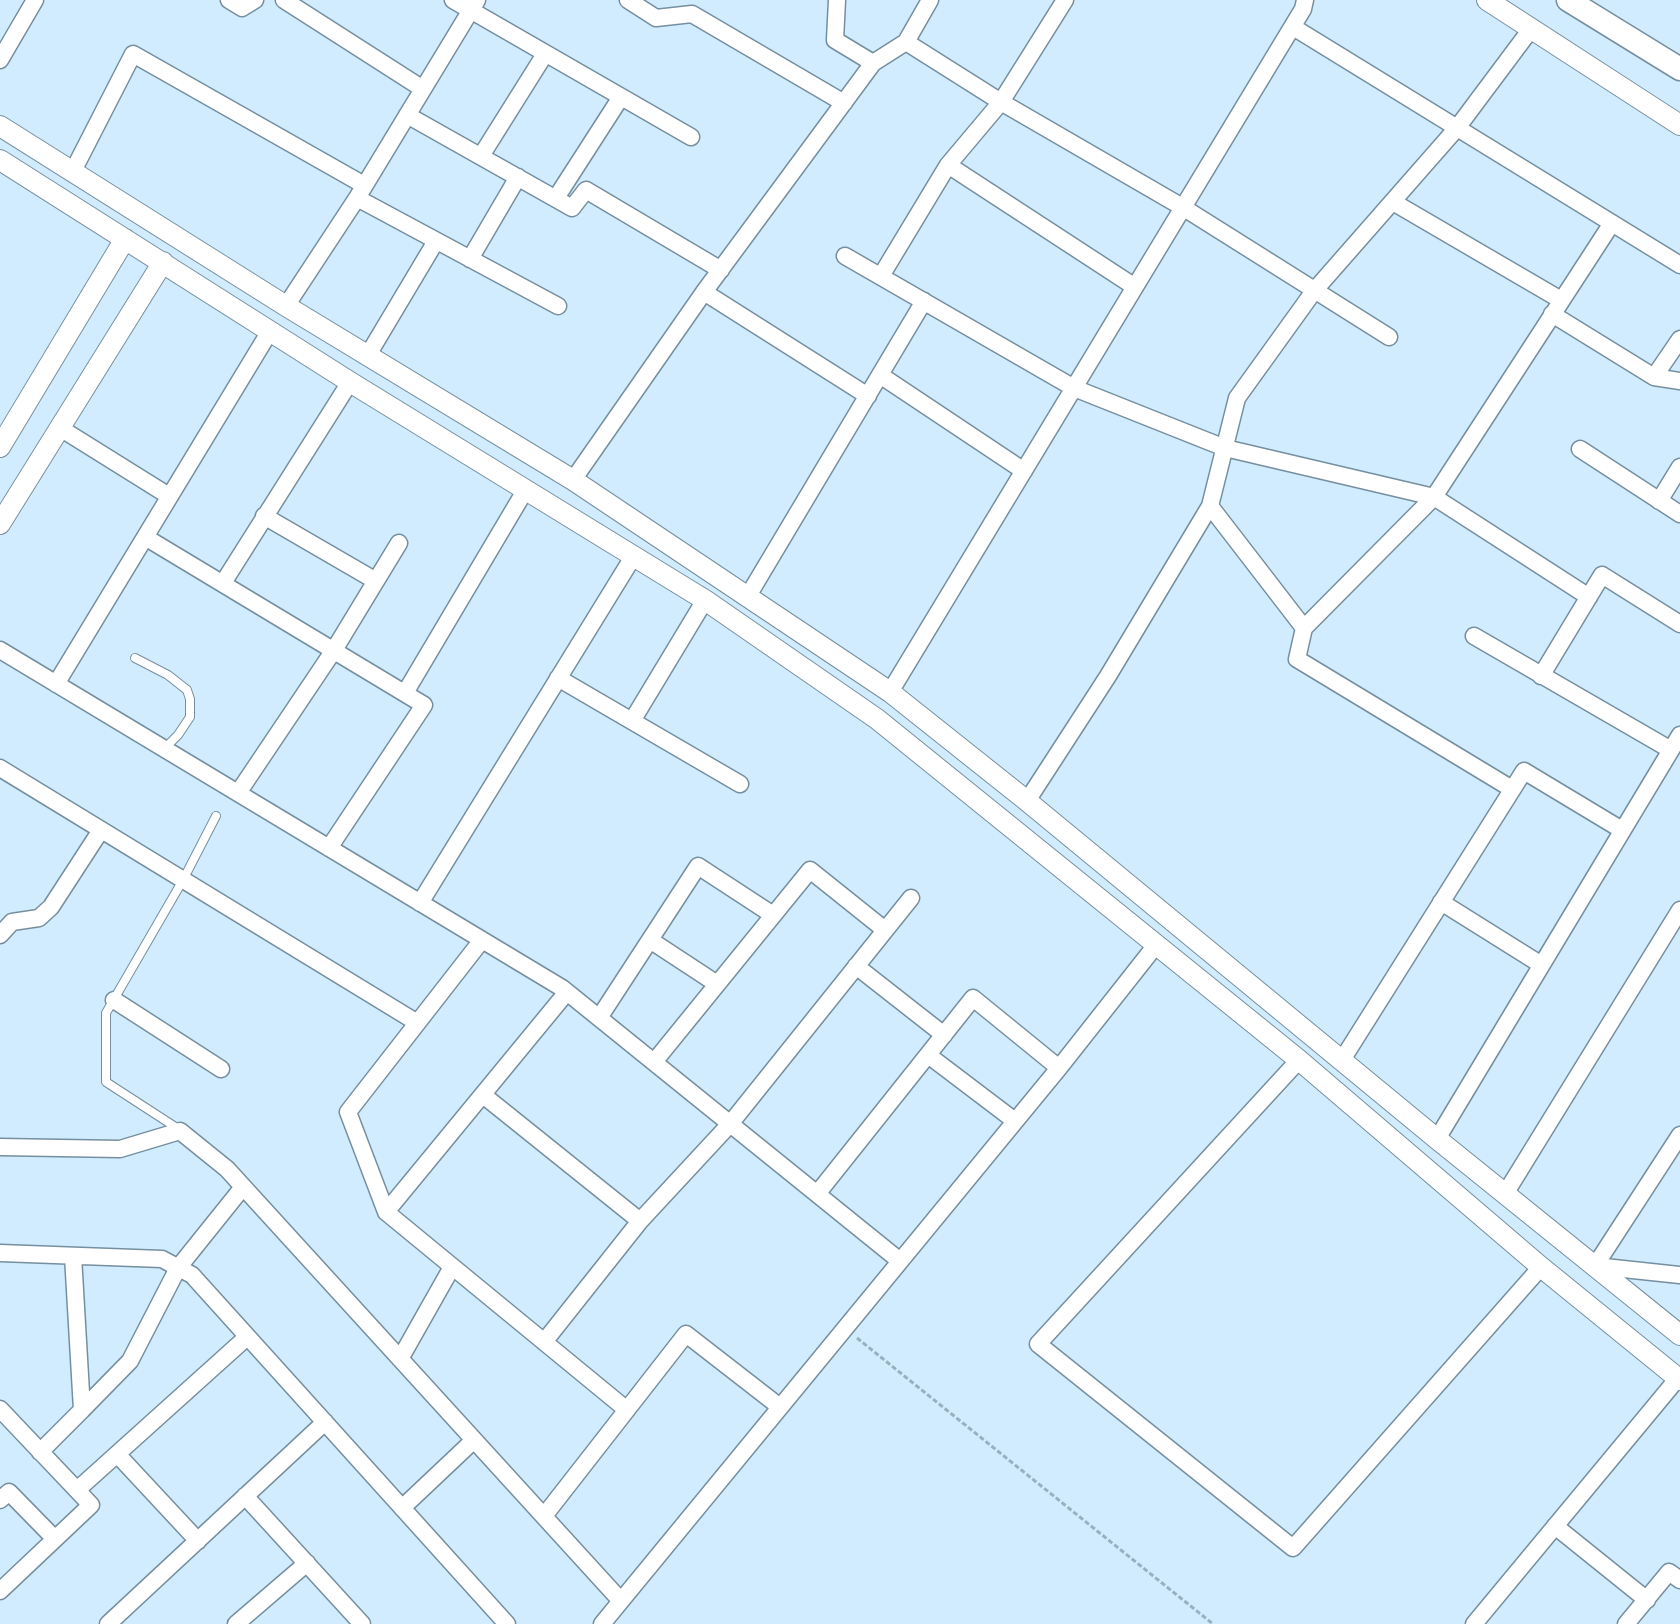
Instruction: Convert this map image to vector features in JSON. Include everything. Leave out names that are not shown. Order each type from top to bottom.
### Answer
[{"type":"main road","points":[[1568,0],[1680,69]]},
{"type":"street","points":[[0,60],[35,0]]},
{"type":"street","points":[[229,0],[242,8],[255,0]]},
{"type":"street","points":[[284,0],[423,89]]},
{"type":"street","points":[[453,0],[474,6],[545,54],[691,136]]},
{"type":"street","points":[[628,0],[656,18],[692,14],[844,103]]},
{"type":"street","points":[[837,0],[835,40],[873,63]]},
{"type":"street","points":[[574,480],[704,292],[873,63],[906,42],[930,0]]},
{"type":"street","points":[[881,276],[948,165],[1001,102],[1065,0]]},
{"type":"street","points":[[890,692],[1293,27],[1303,9],[1305,0]]},
{"type":"street","points":[[1487,0],[1680,125]]},
{"type":"street","points":[[286,306],[360,192],[474,6]]},
{"type":"street","points":[[1293,27],[1680,265]]},
{"type":"street","points":[[1027,801],[1108,676],[1210,506],[1237,398],[1314,292],[1457,128],[1531,28]]},
{"type":"street","points":[[906,42],[1001,102],[1184,208],[1314,292],[1389,336]]},
{"type":"street","points":[[72,173],[133,54],[360,192],[436,241],[558,306]]},
{"type":"street","points":[[481,156],[545,54]]},
{"type":"street","points":[[556,198],[621,97]]},
{"type":"street","points":[[407,115],[572,208],[586,190],[721,270]]},
{"type":"street","points":[[0,126],[286,306],[574,480],[890,692],[1027,801],[1437,1139],[1680,1335]]},
{"type":"street","points":[[0,160],[350,382],[705,600],[877,719],[1299,1060],[1541,1267],[1679,1379],[1474,1624]]},
{"type":"street","points":[[948,165],[1136,287]]},
{"type":"street","points":[[470,259],[518,177]]},
{"type":"street","points":[[1393,202],[1557,307],[1654,377],[1680,381]]},
{"type":"street","points":[[1512,789],[1297,659],[1304,628],[1434,497],[1612,223]]},
{"type":"street","points":[[0,447],[125,239]]},
{"type":"street","points":[[368,355],[436,241]]},
{"type":"street","points":[[845,256],[1074,388],[1225,448],[1434,497],[1589,597]]},
{"type":"street","points":[[0,524],[163,262]]},
{"type":"street","points":[[704,292],[868,396]]},
{"type":"street","points":[[748,596],[924,302]]},
{"type":"street","points":[[56,684],[270,330]]},
{"type":"street","points":[[1654,377],[1680,339]]},
{"type":"street","points":[[880,375],[1024,471]]},
{"type":"street","points":[[223,583],[350,382]]},
{"type":"street","points":[[60,428],[169,496]]},
{"type":"street","points":[[1580,449],[1680,514]]},
{"type":"street","points":[[1659,501],[1680,467]]},
{"type":"street","points":[[405,693],[526,489]]},
{"type":"street","points":[[1210,506],[1304,628]]},
{"type":"street","points":[[264,516],[376,581]]},
{"type":"street","points":[[145,537],[424,705],[329,848]]},
{"type":"street","points":[[238,793],[334,650],[399,543]]},
{"type":"street","points":[[420,903],[634,556]]},
{"type":"street","points":[[1541,676],[1602,575],[1680,624]]},
{"type":"street","points":[[632,721],[705,600]]},
{"type":"street","points":[[1474,636],[1671,750]]},
{"type":"street","points":[[0,650],[567,992],[900,1261]]},
{"type":"street","points":[[558,678],[740,784]]},
{"type":"street","points":[[1437,1139],[1540,964],[1680,735]]},
{"type":"street","points":[[0,768],[416,1022]]},
{"type":"street","points":[[1342,1060],[1524,771],[1622,830]]},
{"type":"street","points":[[0,935],[12,922],[39,918],[51,907],[101,830]]},
{"type":"street","points":[[599,1018],[698,866],[773,915]]},
{"type":"street","points":[[654,1062],[810,870],[885,930]]},
{"type":"street","points":[[544,1342],[640,1222],[730,1124],[910,898]]},
{"type":"street","points":[[1441,902],[1540,964]]},
{"type":"street","points":[[1505,1194],[1680,910]]},
{"type":"street","points":[[482,940],[416,1022],[348,1112],[386,1212],[627,1410]]},
{"type":"street","points":[[650,940],[717,984]]},
{"type":"street","points":[[602,1624],[1059,1068],[1156,945]]},
{"type":"street","points":[[856,966],[944,1035]]},
{"type":"street","points":[[386,1212],[567,992]]},
{"type":"street","points":[[817,1194],[973,998],[1059,1068]]},
{"type":"street","points":[[114,1000],[221,1069]]},
{"type":"street","points":[[928,1055],[1015,1121]]},
{"type":"street","points":[[1299,1060],[1038,1344],[1293,1548],[1541,1267]]},
{"type":"street","points":[[483,1095],[640,1222]]},
{"type":"street","points":[[0,1148],[120,1149],[180,1131],[227,1169],[621,1601]]},
{"type":"street","points":[[1595,1266],[1680,1135]]},
{"type":"street","points":[[40,1452],[130,1362],[178,1268],[243,1187]]},
{"type":"street","points":[[0,1253],[162,1259],[192,1275],[507,1624]]},
{"type":"street","points":[[73,1256],[82,1410]]},
{"type":"street","points":[[1595,1266],[1680,1275]]},
{"type":"street","points":[[400,1359],[452,1267]]},
{"type":"street","points":[[544,1516],[686,1334],[780,1407]]},
{"type":"street","points":[[77,1490],[247,1337]]},
{"type":"street","points":[[0,1409],[91,1505],[0,1591]]},
{"type":"street","points":[[108,1624],[325,1422]]},
{"type":"street","points":[[402,1508],[474,1440]]},
{"type":"street","points":[[117,1454],[198,1540]]},
{"type":"street","points":[[0,1500],[9,1492],[55,1539]]},
{"type":"street","points":[[245,1496],[362,1624]]},
{"type":"street","points":[[1555,1526],[1647,1600]]},
{"type":"street","points":[[236,1624],[307,1563]]},
{"type":"street","points":[[1626,1624],[1669,1572],[1680,1580]]},
{"type":"lane","points":[[135,658],[168,675],[187,690],[190,699],[190,717],[164,749]]},
{"type":"lane","points":[[180,1131],[106,1082],[106,1013],[183,880],[216,816]]},
{"type":"path","points":[[845,1329],[1213,1624]]}]
